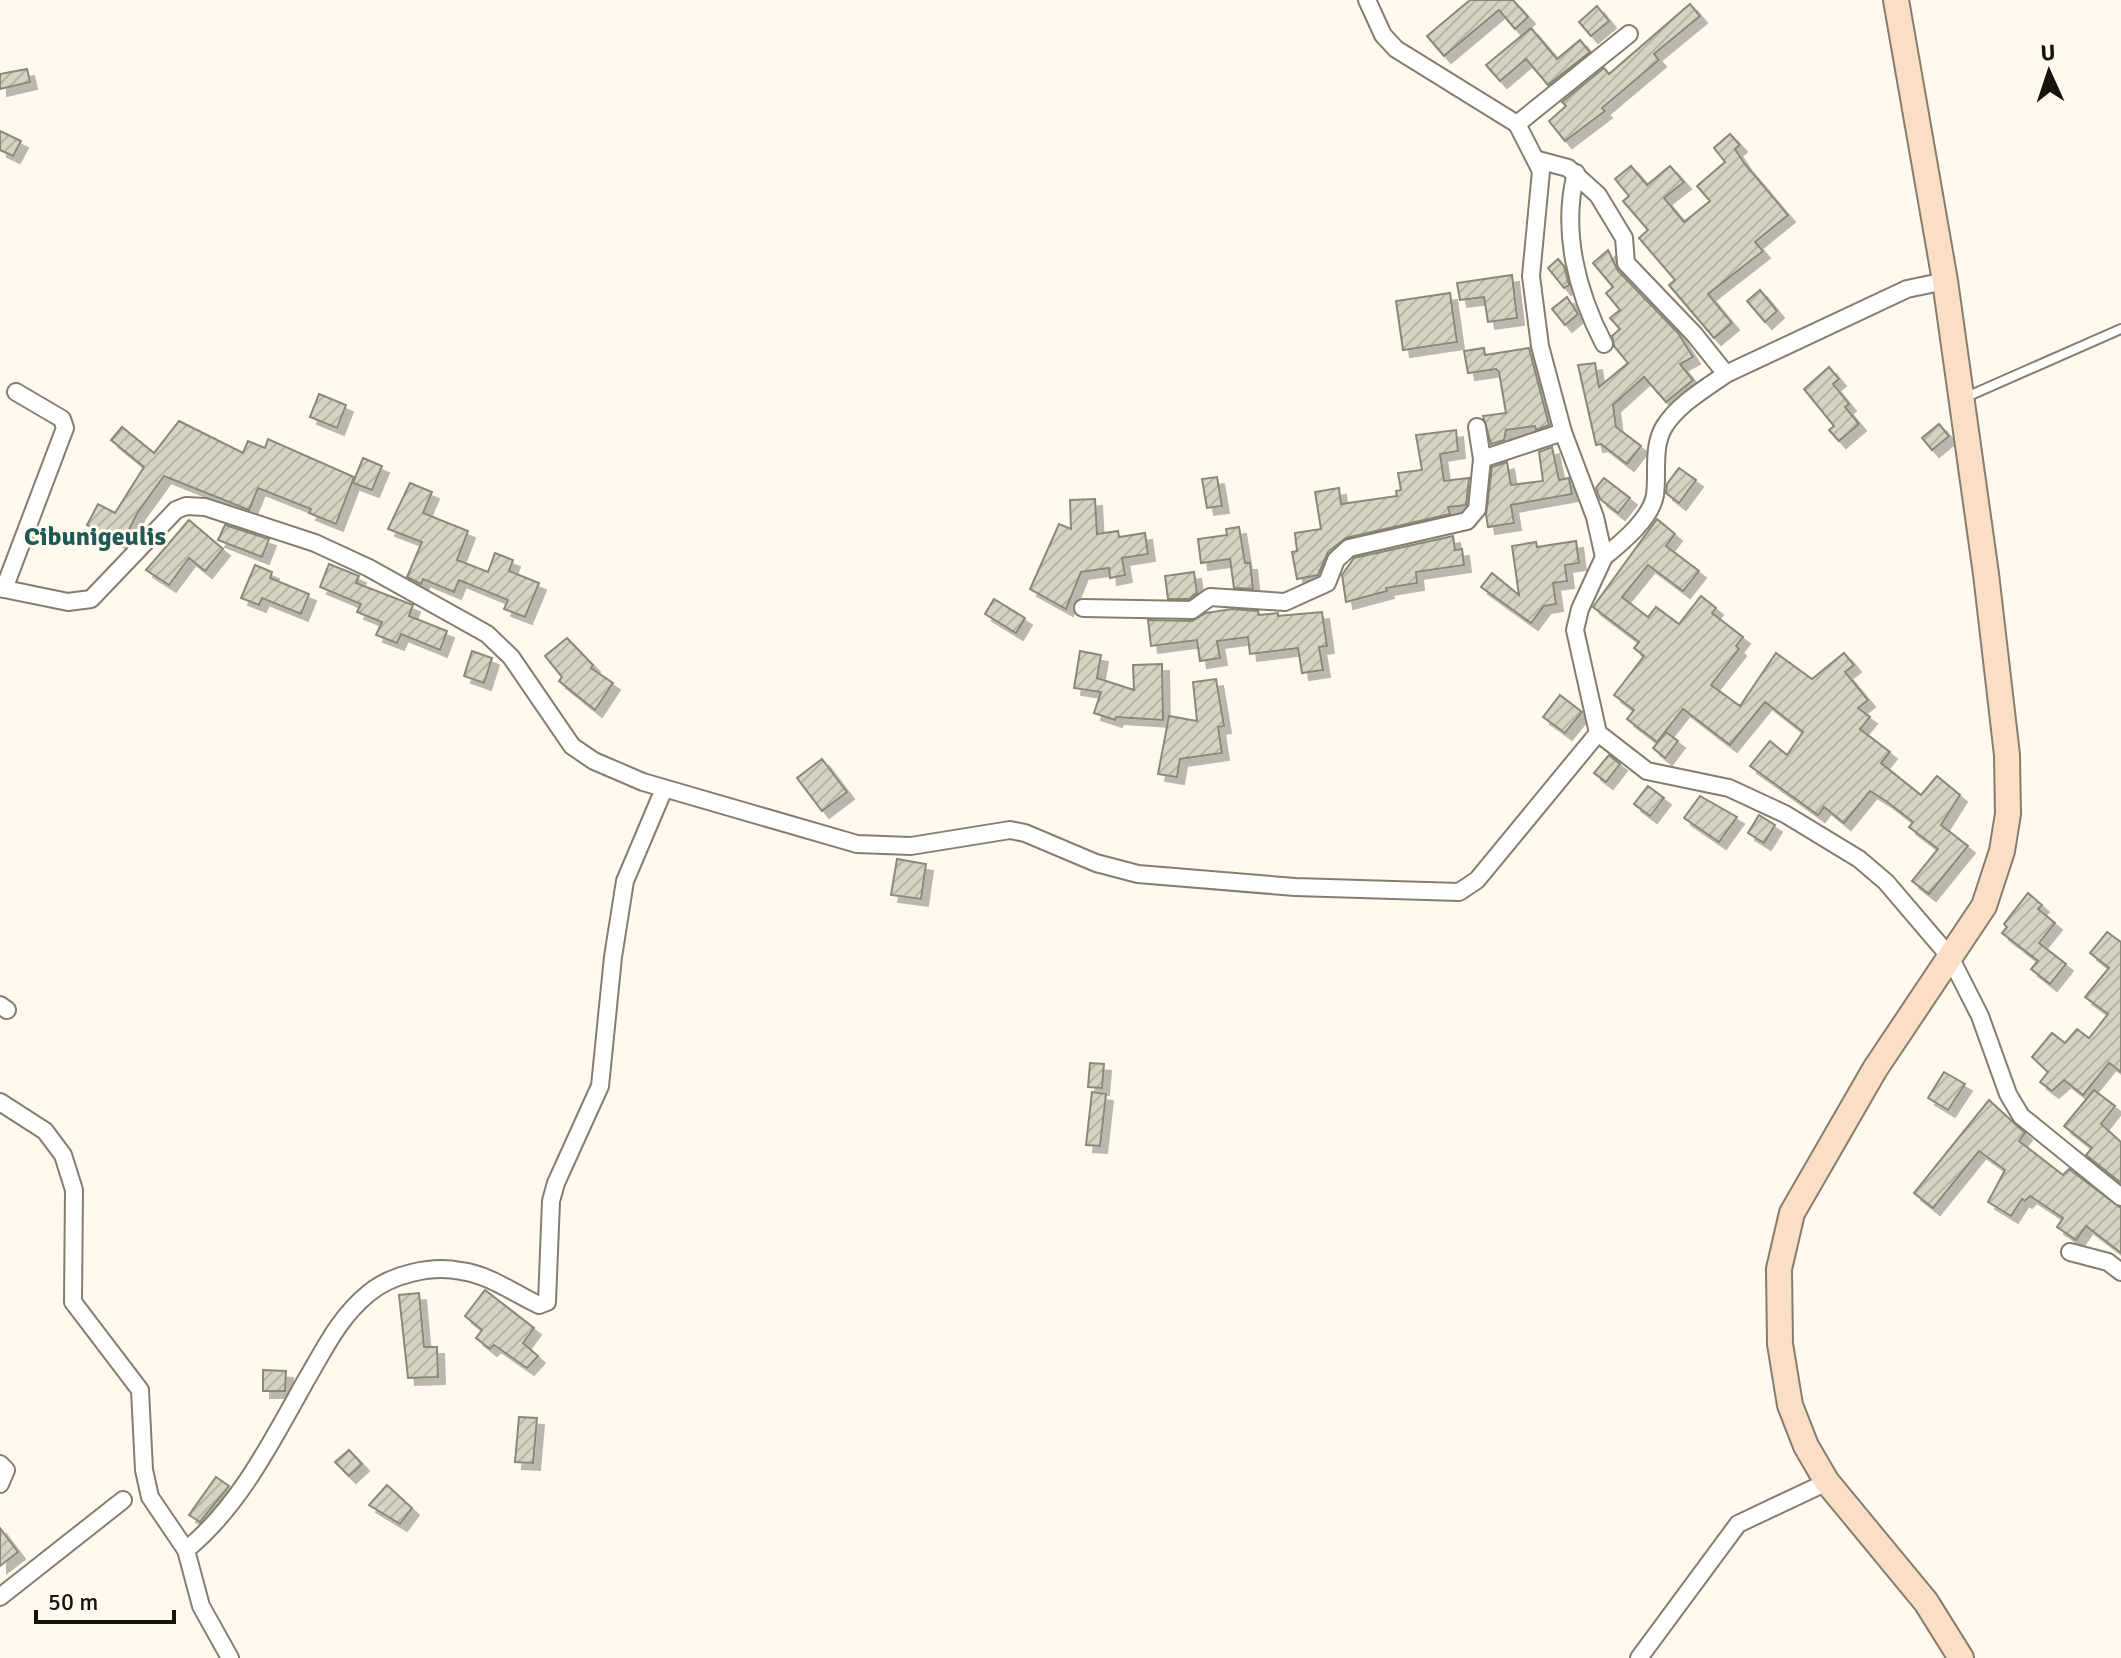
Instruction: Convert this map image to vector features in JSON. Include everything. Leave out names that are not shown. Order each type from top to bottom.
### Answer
[{"type":"street","points":[[1367,0],[1383,35],[1396,49],[1517,124],[1538,160],[1542,177],[1531,285],[1540,346],[1563,432],[1595,517],[1604,557]]},
{"type":"street","points":[[1896,0],[1925,286],[1960,400],[2003,725],[2008,814],[1993,885],[1984,906],[1853,1108],[1792,1213],[1784,1241],[1778,1286],[1780,1344],[1790,1405],[1806,1446],[1827,1482],[1926,1602],[1961,1658]]},
{"type":"street","points":[[1517,124],[1629,34]]},
{"type":"street","points":[[1538,160],[1576,173],[1598,195],[1624,238],[1626,263],[1694,334],[1726,374]]},
{"type":"street","points":[[1576,173],[1570,218],[1573,255],[1585,303],[1604,344]]},
{"type":"street","points":[[1925,286],[1726,374],[1665,425],[1657,450],[1654,501],[1634,529],[1604,557],[1580,609],[1575,630],[1598,733],[1647,771],[1729,788],[1785,814],[1848,852],[1913,910],[1950,957],[1980,1016],[2014,1106],[2058,1149],[2121,1197]]},
{"type":"street","points":[[16,392],[62,419],[65,428],[2,588],[68,602],[91,599],[176,510],[186,506],[205,507],[344,556],[487,634],[511,657],[572,746],[594,761],[664,789],[857,844],[911,846],[1010,830],[1025,833],[1096,863],[1138,874],[1295,887],[1459,892],[1477,880],[1598,733]]},
{"type":"street","points":[[1083,608],[1192,610],[1210,597],[1291,601],[1327,583],[1336,560],[1349,548],[1470,518],[1477,509],[1482,459],[1477,427]]},
{"type":"street","points":[[1482,459],[1563,432]]},
{"type":"street","points":[[186,1550],[211,1530],[233,1500],[335,1331],[371,1291],[420,1271],[442,1268],[472,1273],[539,1305],[547,1302],[553,1192],[600,1086],[618,918],[625,881],[664,789]]},
{"type":"street","points":[[0,1102],[45,1131],[63,1155],[74,1190],[73,1302],[140,1390],[146,1486],[150,1497],[186,1550],[201,1606],[230,1658]]},
{"type":"street","points":[[2070,1252],[2108,1262],[2121,1272]]},
{"type":"street","points":[[0,1464],[6,1474],[0,1484]]},
{"type":"street","points":[[1639,1658],[1738,1524],[1827,1482]]},
{"type":"street","points":[[0,1597],[123,1500]]},
{"type":"lane","points":[[1960,400],[2121,329]]},
{"type":"building","points":[[1470,0],[1513,0],[1528,17],[1515,29],[1499,10],[1444,56],[1427,36]]},
{"type":"building","points":[[1690,4],[1700,16],[1654,54],[1659,60],[1602,108],[1605,111],[1565,141],[1549,121],[1566,106],[1562,102],[1604,68],[1609,74]]},
{"type":"building","points":[[1597,6],[1609,21],[1591,36],[1579,22]]},
{"type":"building","points":[[1531,28],[1557,59],[1580,40],[1590,52],[1548,85],[1526,59],[1500,81],[1486,65]]},
{"type":"building","points":[[27,69],[30,82],[0,89],[0,74]]},
{"type":"building","points":[[0,131],[21,141],[13,156],[0,150]]},
{"type":"building","points":[[1730,134],[1740,145],[1735,149],[1744,163],[1788,215],[1755,242],[1763,251],[1708,294],[1732,323],[1714,338],[1669,285],[1675,280],[1639,238],[1648,230],[1623,201],[1629,196],[1615,179],[1631,166],[1647,185],[1670,166],[1684,182],[1664,198],[1684,222],[1710,201],[1697,186],[1725,162],[1714,148]]},
{"type":"building","points":[[1608,250],[1618,271],[1678,333],[1693,357],[1680,364],[1693,380],[1666,402],[1644,377],[1613,405],[1616,427],[1641,446],[1627,464],[1601,444],[1596,445],[1578,365],[1595,363],[1599,387],[1628,363],[1614,346],[1612,336],[1620,329],[1610,318],[1620,310],[1606,293],[1613,287],[1593,263]]},
{"type":"building","points":[[1558,259],[1564,266],[1569,285],[1564,288],[1548,268]]},
{"type":"building","points":[[1512,275],[1517,318],[1488,322],[1484,297],[1460,300],[1457,283]]},
{"type":"building","points":[[1760,290],[1777,311],[1765,322],[1747,301]]},
{"type":"building","points":[[1450,293],[1457,342],[1403,350],[1396,301]]},
{"type":"building","points":[[1567,297],[1578,314],[1565,325],[1552,309]]},
{"type":"building","points":[[1484,348],[1485,355],[1529,348],[1549,425],[1536,430],[1535,426],[1506,430],[1504,440],[1491,444],[1483,416],[1506,413],[1499,372],[1496,369],[1468,373],[1464,351]]},
{"type":"building","points":[[1829,367],[1839,379],[1833,384],[1849,404],[1845,407],[1859,424],[1839,441],[1829,430],[1834,426],[1804,389]]},
{"type":"building","points":[[319,394],[346,405],[337,428],[310,417]]},
{"type":"building","points":[[179,421],[243,453],[248,441],[265,448],[268,439],[354,477],[336,524],[309,513],[311,509],[258,488],[249,510],[164,476],[138,512],[122,543],[87,525],[98,504],[115,513],[144,467],[111,440],[122,427],[154,453]]},
{"type":"building","points":[[1939,424],[1949,436],[1932,450],[1922,438]]},
{"type":"building","points":[[1456,430],[1458,451],[1440,454],[1444,481],[1469,478],[1466,505],[1448,507],[1450,514],[1346,538],[1328,552],[1318,575],[1297,579],[1292,552],[1297,551],[1295,533],[1321,529],[1315,492],[1339,488],[1341,504],[1397,496],[1396,491],[1401,490],[1398,473],[1422,470],[1416,435]]},
{"type":"building","points":[[1552,447],[1559,480],[1569,478],[1572,494],[1511,505],[1514,523],[1488,527],[1486,515],[1492,467],[1507,462],[1511,485],[1543,481],[1539,452]]},
{"type":"building","points":[[363,458],[382,466],[372,490],[353,483]]},
{"type":"building","points":[[1679,468],[1696,480],[1679,503],[1666,493],[1667,484]]},
{"type":"building","points":[[1217,477],[1222,506],[1207,508],[1202,479]]},
{"type":"building","points":[[1604,478],[1630,498],[1618,513],[1600,499],[1596,488]]},
{"type":"building","points":[[410,483],[432,492],[423,513],[468,531],[457,560],[488,572],[495,553],[513,560],[509,571],[539,583],[525,617],[504,609],[508,600],[459,580],[454,592],[423,579],[421,584],[407,577],[422,542],[388,529]]},
{"type":"building","points":[[1095,499],[1097,534],[1118,531],[1119,537],[1145,533],[1148,554],[1122,558],[1125,575],[1110,578],[1109,568],[1081,572],[1066,609],[1030,589],[1059,524],[1071,529],[1070,500]]},
{"type":"building","points":[[1657,519],[1675,534],[1666,546],[1699,571],[1683,591],[1648,565],[1622,597],[1648,617],[1656,607],[1679,624],[1701,596],[1716,608],[1712,613],[1743,637],[1736,646],[1739,649],[1711,685],[1740,706],[1776,653],[1812,679],[1844,653],[1854,665],[1845,672],[1868,700],[1858,708],[1870,717],[1860,729],[1890,752],[1881,763],[1921,795],[1937,776],[1960,795],[1941,825],[1968,846],[1929,894],[1912,881],[1938,849],[1909,827],[1913,822],[1886,801],[1870,791],[1844,823],[1824,807],[1818,815],[1750,766],[1770,741],[1787,755],[1803,732],[1765,702],[1730,745],[1683,709],[1657,742],[1627,719],[1634,710],[1614,695],[1644,656],[1634,648],[1639,642],[1593,607]]},
{"type":"building","points":[[189,520],[223,549],[205,571],[189,558],[169,585],[146,570]]},
{"type":"building","points":[[225,525],[269,539],[262,557],[218,540]]},
{"type":"building","points":[[1239,527],[1245,563],[1250,563],[1253,589],[1234,588],[1230,559],[1201,563],[1198,539],[1227,535],[1226,529]]},
{"type":"building","points":[[1453,536],[1455,550],[1462,549],[1464,565],[1416,572],[1417,583],[1386,588],[1387,591],[1346,602],[1342,575],[1354,558]]},
{"type":"building","points":[[1576,541],[1579,563],[1565,565],[1567,581],[1553,583],[1556,604],[1544,606],[1531,623],[1481,587],[1492,573],[1519,595],[1512,546],[1536,542],[1537,547]]},
{"type":"building","points":[[329,564],[359,576],[356,583],[413,605],[409,616],[447,631],[440,650],[401,634],[397,643],[376,635],[382,622],[357,612],[361,604],[320,587]]},
{"type":"building","points":[[255,565],[272,572],[270,578],[309,594],[301,614],[262,598],[259,605],[241,598]]},
{"type":"building","points":[[1194,572],[1197,593],[1189,599],[1168,599],[1165,576]]},
{"type":"building","points":[[994,599],[1025,618],[1016,633],[985,614]]},
{"type":"building","points":[[1232,609],[1258,611],[1259,615],[1278,613],[1278,616],[1322,612],[1327,646],[1319,647],[1323,670],[1302,673],[1298,648],[1250,654],[1248,637],[1217,641],[1220,658],[1200,661],[1197,640],[1151,646],[1148,620],[1192,621],[1206,613]]},
{"type":"building","points":[[567,638],[593,665],[591,668],[613,683],[595,710],[559,681],[562,677],[545,656]]},
{"type":"building","points":[[472,651],[492,658],[484,683],[464,676]]},
{"type":"building","points":[[1080,651],[1101,655],[1097,678],[1134,690],[1133,665],[1162,664],[1163,720],[1116,717],[1115,720],[1094,713],[1101,692],[1074,688]]},
{"type":"building","points":[[1216,679],[1224,726],[1218,727],[1222,753],[1180,759],[1177,777],[1158,774],[1169,716],[1197,721],[1193,682]]},
{"type":"building","points":[[1560,695],[1582,712],[1565,733],[1543,717]]},
{"type":"building","points":[[1666,732],[1678,741],[1665,758],[1653,748]]},
{"type":"building","points":[[1609,755],[1620,764],[1606,782],[1594,773]]},
{"type":"building","points":[[822,759],[847,792],[822,811],[797,778]]},
{"type":"building","points":[[1648,786],[1664,798],[1650,816],[1634,804]]},
{"type":"building","points":[[1700,796],[1737,817],[1719,842],[1684,818]]},
{"type":"building","points":[[1759,815],[1775,825],[1764,843],[1748,833]]},
{"type":"building","points":[[897,859],[926,864],[921,899],[891,895]]},
{"type":"building","points":[[2028,893],[2042,905],[2038,909],[2055,923],[2039,943],[2066,964],[2050,984],[2031,969],[2038,961],[2002,933],[2007,927],[2004,924]]},
{"type":"building","points":[[2107,932],[2121,942],[2121,1072],[2109,1063],[2083,1095],[2064,1080],[2052,1091],[2040,1082],[2048,1072],[2032,1057],[2052,1033],[2065,1043],[2077,1029],[2089,1038],[2108,1014],[2085,997],[2109,968],[2090,953]]},
{"type":"building","points":[[1090,1063],[1104,1064],[1102,1088],[1088,1087]]},
{"type":"building","points":[[1944,1072],[1965,1084],[1948,1110],[1928,1098]]},
{"type":"building","points":[[2094,1090],[2115,1106],[2101,1124],[2121,1142],[2121,1183],[2086,1155],[2092,1148],[2064,1126]]},
{"type":"building","points":[[1092,1092],[1106,1094],[1100,1146],[1086,1145]]},
{"type":"building","points":[[1989,1100],[2025,1133],[2019,1141],[2063,1175],[2069,1169],[2121,1208],[2121,1253],[2086,1226],[2076,1240],[2057,1227],[2063,1218],[2030,1196],[2025,1201],[2022,1199],[2011,1216],[1988,1202],[2005,1170],[1979,1151],[1933,1208],[1914,1193]]},
{"type":"building","points":[[485,1290],[534,1328],[523,1343],[538,1356],[527,1368],[494,1345],[490,1349],[476,1338],[482,1330],[465,1316]]},
{"type":"building","points":[[419,1293],[424,1347],[437,1347],[438,1377],[408,1378],[399,1295]]},
{"type":"building","points":[[263,1370],[286,1371],[285,1391],[263,1391]]},
{"type":"building","points":[[519,1417],[537,1418],[533,1463],[515,1462]]},
{"type":"building","points":[[349,1450],[362,1464],[349,1476],[335,1462]]},
{"type":"building","points":[[216,1477],[229,1486],[200,1522],[189,1515]]},
{"type":"building","points":[[387,1485],[412,1508],[400,1524],[369,1505]]},
{"type":"building","points":[[0,1528],[18,1552],[0,1566]]},
{"type":"district","name":"Cibunigeulis","points":[[95,536]]}]
